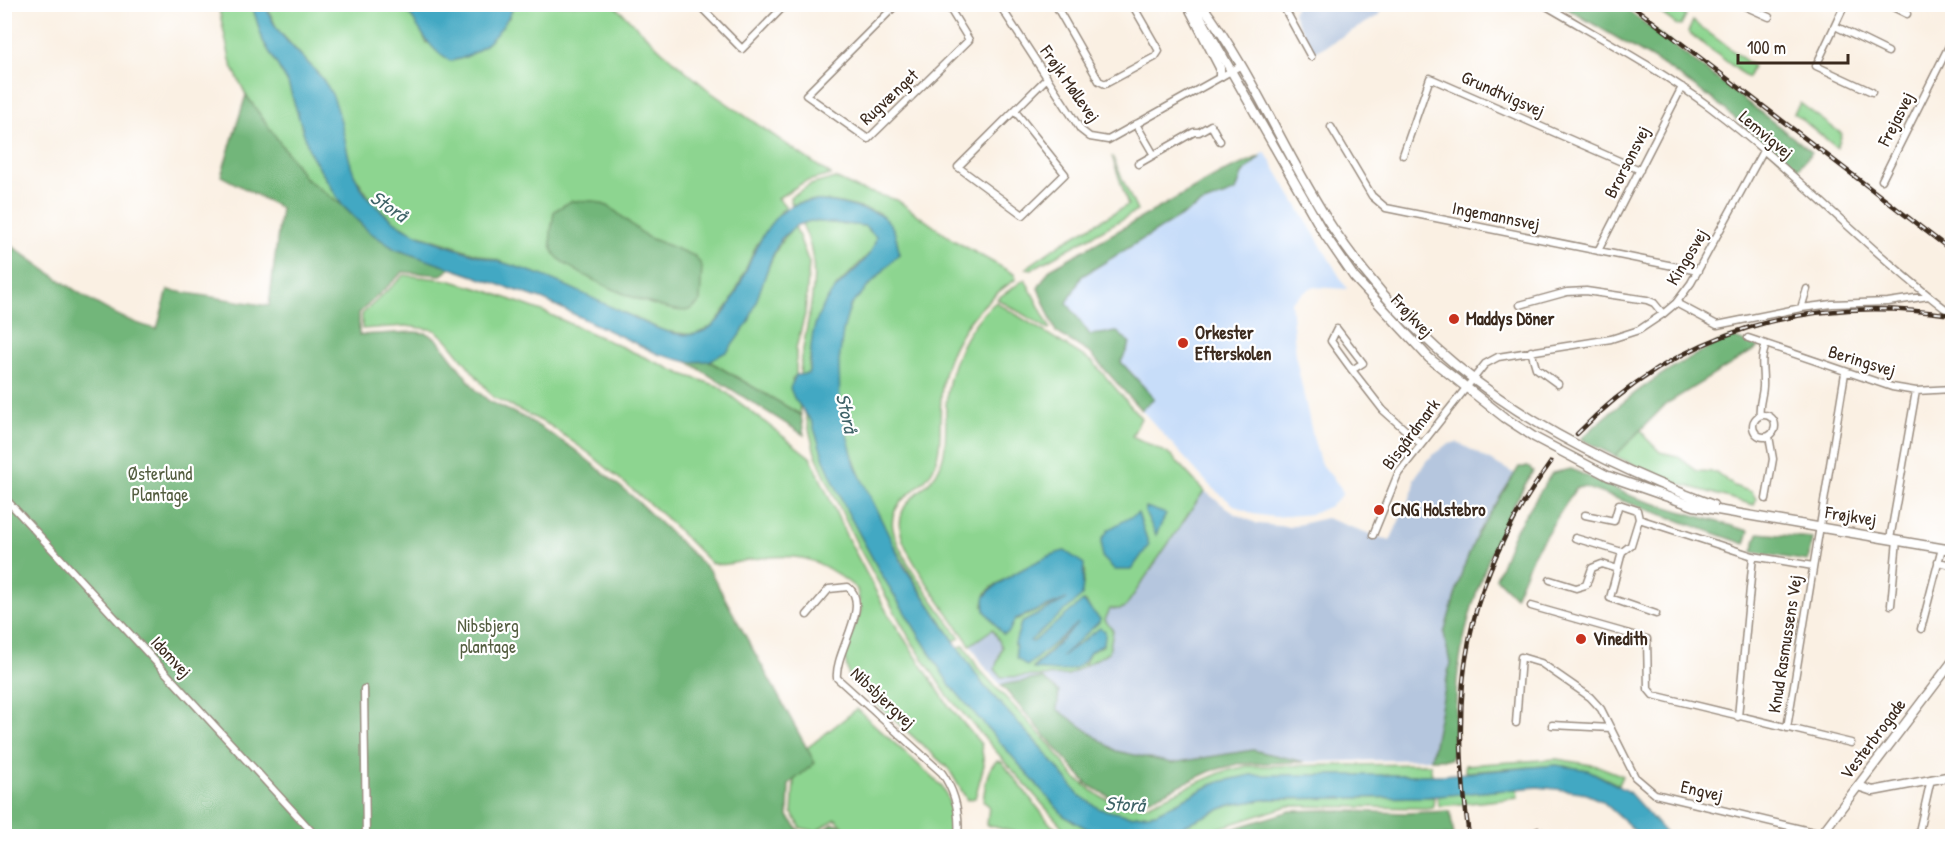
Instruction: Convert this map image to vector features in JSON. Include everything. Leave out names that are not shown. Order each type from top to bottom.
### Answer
[{"type":"street","points":[[698,4],[742,49],[786,4]]},
{"type":"street","name":"Rugvænget","points":[[897,4],[806,95],[868,139],[969,40],[947,4]]},
{"type":"street","points":[[1055,4],[1099,81],[1105,84],[1155,57],[1159,51],[1132,4]]},
{"type":"street","points":[[1187,4],[1220,68],[1220,76]]},
{"type":"street","name":"Frøjkvej","points":[[1193,4],[1323,232],[1354,277],[1402,332],[1464,388],[1534,437],[1608,476],[1694,506],[1953,550]]},
{"type":"street","name":"Frøjkvej","points":[[1201,4],[1240,66],[1332,226],[1363,270],[1411,324],[1471,378],[1508,406],[1576,446],[1652,482],[1730,511]]},
{"type":"street","points":[[1282,4],[1311,57]]},
{"type":"street","name":"Lemvigvej","points":[[1543,4],[1682,87],[1763,152],[1929,296],[1953,314]]},
{"type":"street","points":[[1740,4],[1769,17]]},
{"type":"street","points":[[1845,4],[1816,66],[1872,92]]},
{"type":"street","points":[[1887,4],[1907,14]]},
{"type":"street","name":"Frøjk Møllevej","points":[[999,5],[1081,130],[1090,137],[1108,140],[1240,66]]},
{"type":"street","points":[[1835,26],[1888,52]]},
{"type":"street","name":"Frejasvej","points":[[1882,180],[1953,40]]},
{"type":"street","points":[[1015,111],[1065,174],[1023,215],[958,167],[1047,78]]},
{"type":"street","name":"Grundtvigsvej","points":[[1403,155],[1430,78],[1640,170]]},
{"type":"street","name":"Brorsonsvej","points":[[1598,251],[1682,87]]},
{"type":"street","points":[[1136,124],[1154,155]]},
{"type":"street","points":[[1138,164],[1194,132],[1199,132],[1211,125],[1220,141]]},
{"type":"street","name":"Ingemannsvej","points":[[1331,127],[1372,196],[1386,208],[1698,271]]},
{"type":"street","name":"Kingosvej","points":[[1464,388],[1485,364],[1498,357],[1611,339],[1639,330],[1663,314],[1676,303],[1698,271],[1763,152]]},
{"type":"street","points":[[1801,308],[1807,289]]},
{"type":"street","points":[[1520,305],[1567,292],[1586,291],[1647,300],[1654,303],[1663,314]]},
{"type":"street","points":[[1676,303],[1717,325],[1801,308],[1832,304],[1888,302],[1929,296]]},
{"type":"street","points":[[1352,370],[1363,363],[1337,329],[1331,341],[1352,370],[1383,410],[1421,444]]},
{"type":"street","name":"Beringsvej","points":[[1749,338],[1845,373],[1892,387],[1916,391],[1953,389]]},
{"type":"street","points":[[1760,415],[1759,404],[1763,380],[1761,362],[1766,344]]},
{"type":"street","points":[[1531,351],[1536,368],[1558,384]]},
{"type":"street","name":"Knud Rasmussens Vej","points":[[1787,728],[1845,373]]},
{"type":"street","name":"Bisgårdmark","points":[[1373,535],[1398,474],[1464,388]]},
{"type":"street","points":[[1894,540],[1916,391]]},
{"type":"street","points":[[1767,414],[1774,421],[1775,428],[1769,436],[1761,437],[1753,430],[1754,419],[1760,415],[1767,414]]},
{"type":"street","points":[[1766,499],[1773,459],[1769,436]]},
{"type":"street","name":"Idomvej","points":[[4,497],[316,837]]},
{"type":"street","name":"Knud Rasmussens Vej","points":[[1585,515],[1614,521],[1619,504],[1637,510],[1639,519],[1753,556],[1813,566]]},
{"type":"street","points":[[1639,519],[1630,545],[1622,552],[1610,598],[1656,614]]},
{"type":"street","points":[[1575,537],[1622,552]]},
{"type":"street","name":"Frøjkvej","points":[[1891,605],[1894,540]]},
{"type":"street","points":[[1921,629],[1942,548]]},
{"type":"street","name":"Knud Rasmussens Vej","points":[[1738,717],[1753,556]]},
{"type":"street","points":[[1938,562],[1953,564]]},
{"type":"street","points":[[1550,580],[1576,588],[1586,585],[1592,568],[1602,564],[1618,569]]},
{"type":"street","name":"Nibsbjergvej","points":[[807,615],[829,589],[848,588],[854,592],[857,601],[855,614],[838,657],[837,678],[942,773],[951,787],[957,805],[958,837]]},
{"type":"street","name":"Knud Rasmussens Vej","points":[[1531,606],[1647,639],[1648,689],[1653,695],[1851,743]]},
{"type":"street","name":"Engvej","points":[[1516,723],[1521,657],[1541,663],[1590,697],[1601,710],[1635,777],[1655,794],[1821,835]]},
{"type":"street","name":"Vesterbrogade","points":[[1821,835],[1953,662]]},
{"type":"street","points":[[364,689],[366,837]]},
{"type":"street","points":[[1552,725],[1611,728]]},
{"type":"street","points":[[1858,786],[1873,791],[1953,776]]},
{"type":"street","points":[[1918,837],[1930,779]]},
{"type":"street","points":[[1528,835],[1538,831],[1554,837]]},
{"type":"shaded area","points":[[1296,4],[1384,5],[1378,16],[1313,53],[1293,13]]},
{"type":"shaded area","name":"Orkester Efterskolen","points":[[1265,152],[1347,289],[1312,287],[1291,302],[1296,359],[1313,437],[1320,462],[1341,488],[1342,495],[1330,506],[1312,514],[1274,517],[1253,514],[1234,505],[1211,487],[1091,354],[1056,332],[1038,288]]},
{"type":"shaded area","points":[[1457,442],[1515,474],[1477,534],[1444,633],[1450,663],[1431,759],[1304,762],[1253,750],[1172,763],[1115,751],[1057,709],[1042,678],[1001,685],[987,670],[947,610],[1171,455],[1207,493],[1235,514],[1258,524],[1289,527],[1326,518],[1390,541],[1414,488],[1414,479],[1427,460],[1446,445]]},
{"type":"green space","points":[[266,4],[403,5],[415,20],[427,43],[509,18],[514,5],[614,5],[662,51],[712,93],[831,175],[804,182],[778,198],[787,208],[782,210],[756,246],[731,302],[713,326],[694,335],[664,331],[538,274],[414,233],[395,222],[372,202],[350,168],[345,141],[322,78],[277,29]]},
{"type":"green space","points":[[218,5],[252,5],[263,41],[288,83],[310,153],[342,205],[305,178],[246,95],[231,64]]},
{"type":"green space","points":[[1561,5],[1621,5],[1812,152],[1796,171],[1715,101],[1663,65]]},
{"type":"green space","points":[[1650,5],[1672,5],[1686,16],[1681,26],[1677,25]]},
{"type":"green space","points":[[1693,21],[1753,66],[1748,78],[1688,32]]},
{"type":"green space","points":[[246,95],[305,178],[342,205],[368,231],[395,249],[451,268],[441,275],[403,272],[359,313],[359,335],[414,332],[426,333],[437,339],[476,390],[489,401],[529,420],[574,449],[633,497],[710,571],[815,763],[789,784],[788,816],[801,833],[818,835],[833,824],[839,825],[849,836],[5,836],[4,241],[97,304],[117,315],[157,329],[168,290],[269,306],[281,208],[221,176]]},
{"type":"green space","points":[[1800,103],[1842,134],[1837,148],[1794,113]]},
{"type":"green space","points":[[1112,156],[1137,211],[1032,269],[1026,268],[1062,243],[1128,205]]},
{"type":"green space","points":[[1261,156],[1242,174],[1236,191],[1199,205],[1082,276],[1067,303],[1090,335],[1117,332],[1130,343],[1121,362],[1154,398],[1141,410],[1091,354],[1056,332],[1038,288],[1050,269],[1221,173]]},
{"type":"green space","points":[[835,178],[858,189],[897,200],[953,240],[1014,274],[1016,279],[987,302],[975,315],[955,345],[943,379],[937,459],[929,475],[901,502],[893,519],[893,529],[903,555],[960,638],[954,641],[883,526],[863,482],[847,438],[838,393],[839,350],[850,308],[853,302],[899,254],[879,213],[847,204],[825,201],[792,205],[790,197],[810,185]]},
{"type":"green space","points":[[571,201],[594,201],[610,207],[647,237],[695,256],[702,266],[700,302],[689,310],[661,307],[596,281],[562,261],[554,253],[551,243],[554,211]]},
{"type":"green space","points":[[810,221],[865,226],[876,237],[874,249],[836,287],[811,347],[808,374],[800,375],[814,280],[810,243],[802,224]]},
{"type":"green space","points":[[795,226],[809,263],[805,314],[796,348],[796,375],[792,379],[801,415],[709,361],[727,349],[740,333],[750,316],[771,260],[781,242]]},
{"type":"green space","points":[[404,275],[448,280],[487,291],[542,311],[682,374],[718,386],[811,458],[846,535],[888,614],[948,705],[981,744],[984,765],[975,798],[967,800],[949,769],[850,680],[844,655],[861,610],[857,589],[831,570],[807,559],[781,556],[725,564],[711,563],[665,517],[590,454],[549,425],[493,397],[448,341],[435,330],[406,326],[362,329],[362,314]]},
{"type":"green space","points":[[1025,279],[1050,328],[1048,329],[997,299]]},
{"type":"green space","points":[[996,302],[1093,362],[1141,418],[1132,436],[1171,455],[1204,491],[1126,606],[1121,609],[1110,609],[1105,620],[1113,631],[1109,652],[1068,675],[1001,677],[995,669],[1002,647],[993,629],[970,645],[920,572],[901,533],[900,520],[903,511],[914,496],[935,476],[943,459],[947,393],[954,364],[967,336],[985,312]],"holes":[[[1065,551],[1085,570],[1081,596],[1030,640],[1033,642],[1085,601],[1099,622],[1061,657],[1104,645],[1090,652],[1085,663],[1033,667],[1078,622],[1017,658],[1015,644],[1021,623],[1067,599],[1013,621],[983,606],[987,592],[1001,581]]]},
{"type":"green space","points":[[1732,337],[1759,347],[1666,404],[1615,456],[1581,439],[1617,407],[1652,381],[1710,347]]},
{"type":"green space","points":[[709,361],[801,415],[804,435],[688,362]]},
{"type":"green space","points":[[804,409],[812,422],[825,462],[846,509],[880,572],[1017,761],[1064,816],[1093,832],[1108,836],[1076,836],[1065,830],[947,695],[910,639],[859,548],[815,453]]},
{"type":"green space","points":[[1641,429],[1646,438],[1660,452],[1677,456],[1697,471],[1716,472],[1734,486],[1752,492],[1756,499],[1754,505],[1673,482],[1615,456]]},
{"type":"green space","points":[[1519,467],[1528,467],[1533,471],[1495,543],[1476,593],[1458,672],[1451,759],[1431,759],[1450,663],[1444,633],[1462,572],[1477,534]]},
{"type":"green space","points":[[1571,469],[1636,498],[1749,531],[1745,544],[1584,487],[1576,488],[1533,555],[1515,597],[1496,578],[1514,533],[1552,473]]},
{"type":"green space","points":[[1758,533],[1812,538],[1808,561],[1752,552]]},
{"type":"green space","points":[[964,645],[978,668],[1052,747],[1074,777],[1101,797],[1128,806],[1147,805],[1222,772],[1247,766],[1430,764],[1432,775],[1251,775],[1215,783],[1156,813],[1130,816],[1100,809],[1079,795],[1043,750],[984,686],[958,648]]},
{"type":"green space","points":[[1042,678],[1059,692],[1057,709],[1116,751],[1172,763],[1253,750],[1304,762],[1238,764],[1211,771],[1150,799],[1128,801],[1108,796],[1088,785],[1001,685]]},
{"type":"green space","points":[[857,709],[942,786],[951,810],[953,836],[852,836],[836,819],[816,831],[801,828],[792,813],[794,780],[814,763],[807,748]]},
{"type":"green space","points":[[1557,759],[1598,766],[1623,776],[1619,785],[1588,770],[1556,765],[1465,772],[1465,765]]},
{"type":"green space","points":[[997,761],[1002,762],[1051,825],[1069,836],[1029,836],[987,825],[989,806],[983,801],[984,791],[990,769]]},
{"type":"green space","points":[[1517,789],[1518,798],[1440,806],[1438,804],[1437,796]]},
{"type":"green space","points":[[1434,797],[1433,807],[1426,808],[1288,806],[1194,836],[1160,836],[1230,805],[1269,799]]},
{"type":"green space","points":[[1290,811],[1405,813],[1450,811],[1454,836],[1210,836]]},
{"type":"water","points":[[252,5],[266,5],[279,31],[327,86],[339,113],[348,154],[357,180],[374,204],[398,224],[428,239],[546,277],[667,332],[695,334],[713,325],[727,309],[759,242],[772,222],[789,208],[811,201],[833,202],[877,213],[888,221],[895,232],[899,254],[850,306],[843,331],[839,362],[840,408],[855,465],[903,565],[984,686],[1043,750],[1079,795],[1100,809],[1130,816],[1156,813],[1215,783],[1251,775],[1443,775],[1556,765],[1588,770],[1628,791],[1668,836],[1641,836],[1602,801],[1581,792],[1538,787],[1427,797],[1269,799],[1230,805],[1160,836],[1108,836],[1093,832],[1064,816],[949,684],[880,572],[846,509],[825,462],[812,422],[794,398],[790,388],[796,375],[808,374],[813,334],[824,304],[863,262],[874,246],[876,237],[865,226],[810,221],[795,226],[781,239],[771,259],[749,322],[728,351],[709,361],[688,362],[658,354],[544,300],[395,249],[368,231],[342,205],[310,153],[288,83],[263,41]]},
{"type":"water","points":[[403,5],[514,5],[504,24],[489,42],[470,55],[450,61],[429,43]]},
{"type":"water","points":[[1146,507],[1166,514],[1156,535],[1145,512]]},
{"type":"water","points":[[1138,513],[1149,545],[1131,570],[1115,570],[1102,557],[1102,539],[1109,529]]},
{"type":"water","points":[[1065,551],[1084,564],[1082,596],[1030,641],[1033,642],[1083,601],[1100,619],[1099,622],[1061,657],[1100,628],[1105,631],[1104,640],[1102,645],[1090,652],[1085,660],[1073,669],[1058,671],[1033,669],[1078,623],[1027,666],[1017,658],[1015,643],[1021,623],[1067,599],[1015,619],[1009,632],[1003,634],[985,611],[984,599],[996,586],[1020,570]]},
{"type":"railway","points":[[1630,4],[1952,251]]},
{"type":"railway","points":[[1577,434],[1617,398],[1659,368],[1703,345],[1750,327],[1798,316],[1848,310],[1899,310],[1952,315]]},
{"type":"railway","points":[[1469,836],[1463,783],[1461,733],[1463,686],[1469,640],[1481,595],[1498,551],[1521,507],[1551,462]]},
{"type":"place","name":"Maddys Döner","points":[[1454,319]]},
{"type":"place","name":"Orkester Efterskolen","points":[[1183,343]]},
{"type":"place","name":"CNG Holstebro","points":[[1379,510]]},
{"type":"place","name":"Vinedith","points":[[1581,639]]},
{"type":"water label","name":"Storå","points":[[389,206]]},
{"type":"water label","name":"Storå","points":[[847,413]]},
{"type":"water label","name":"Storå","points":[[1125,804]]},
{"type":"park label","name":"Østerlund Plantage","points":[[160,484]]},
{"type":"park label","name":"Nibsbjerg plantage","points":[[488,636]]}]
